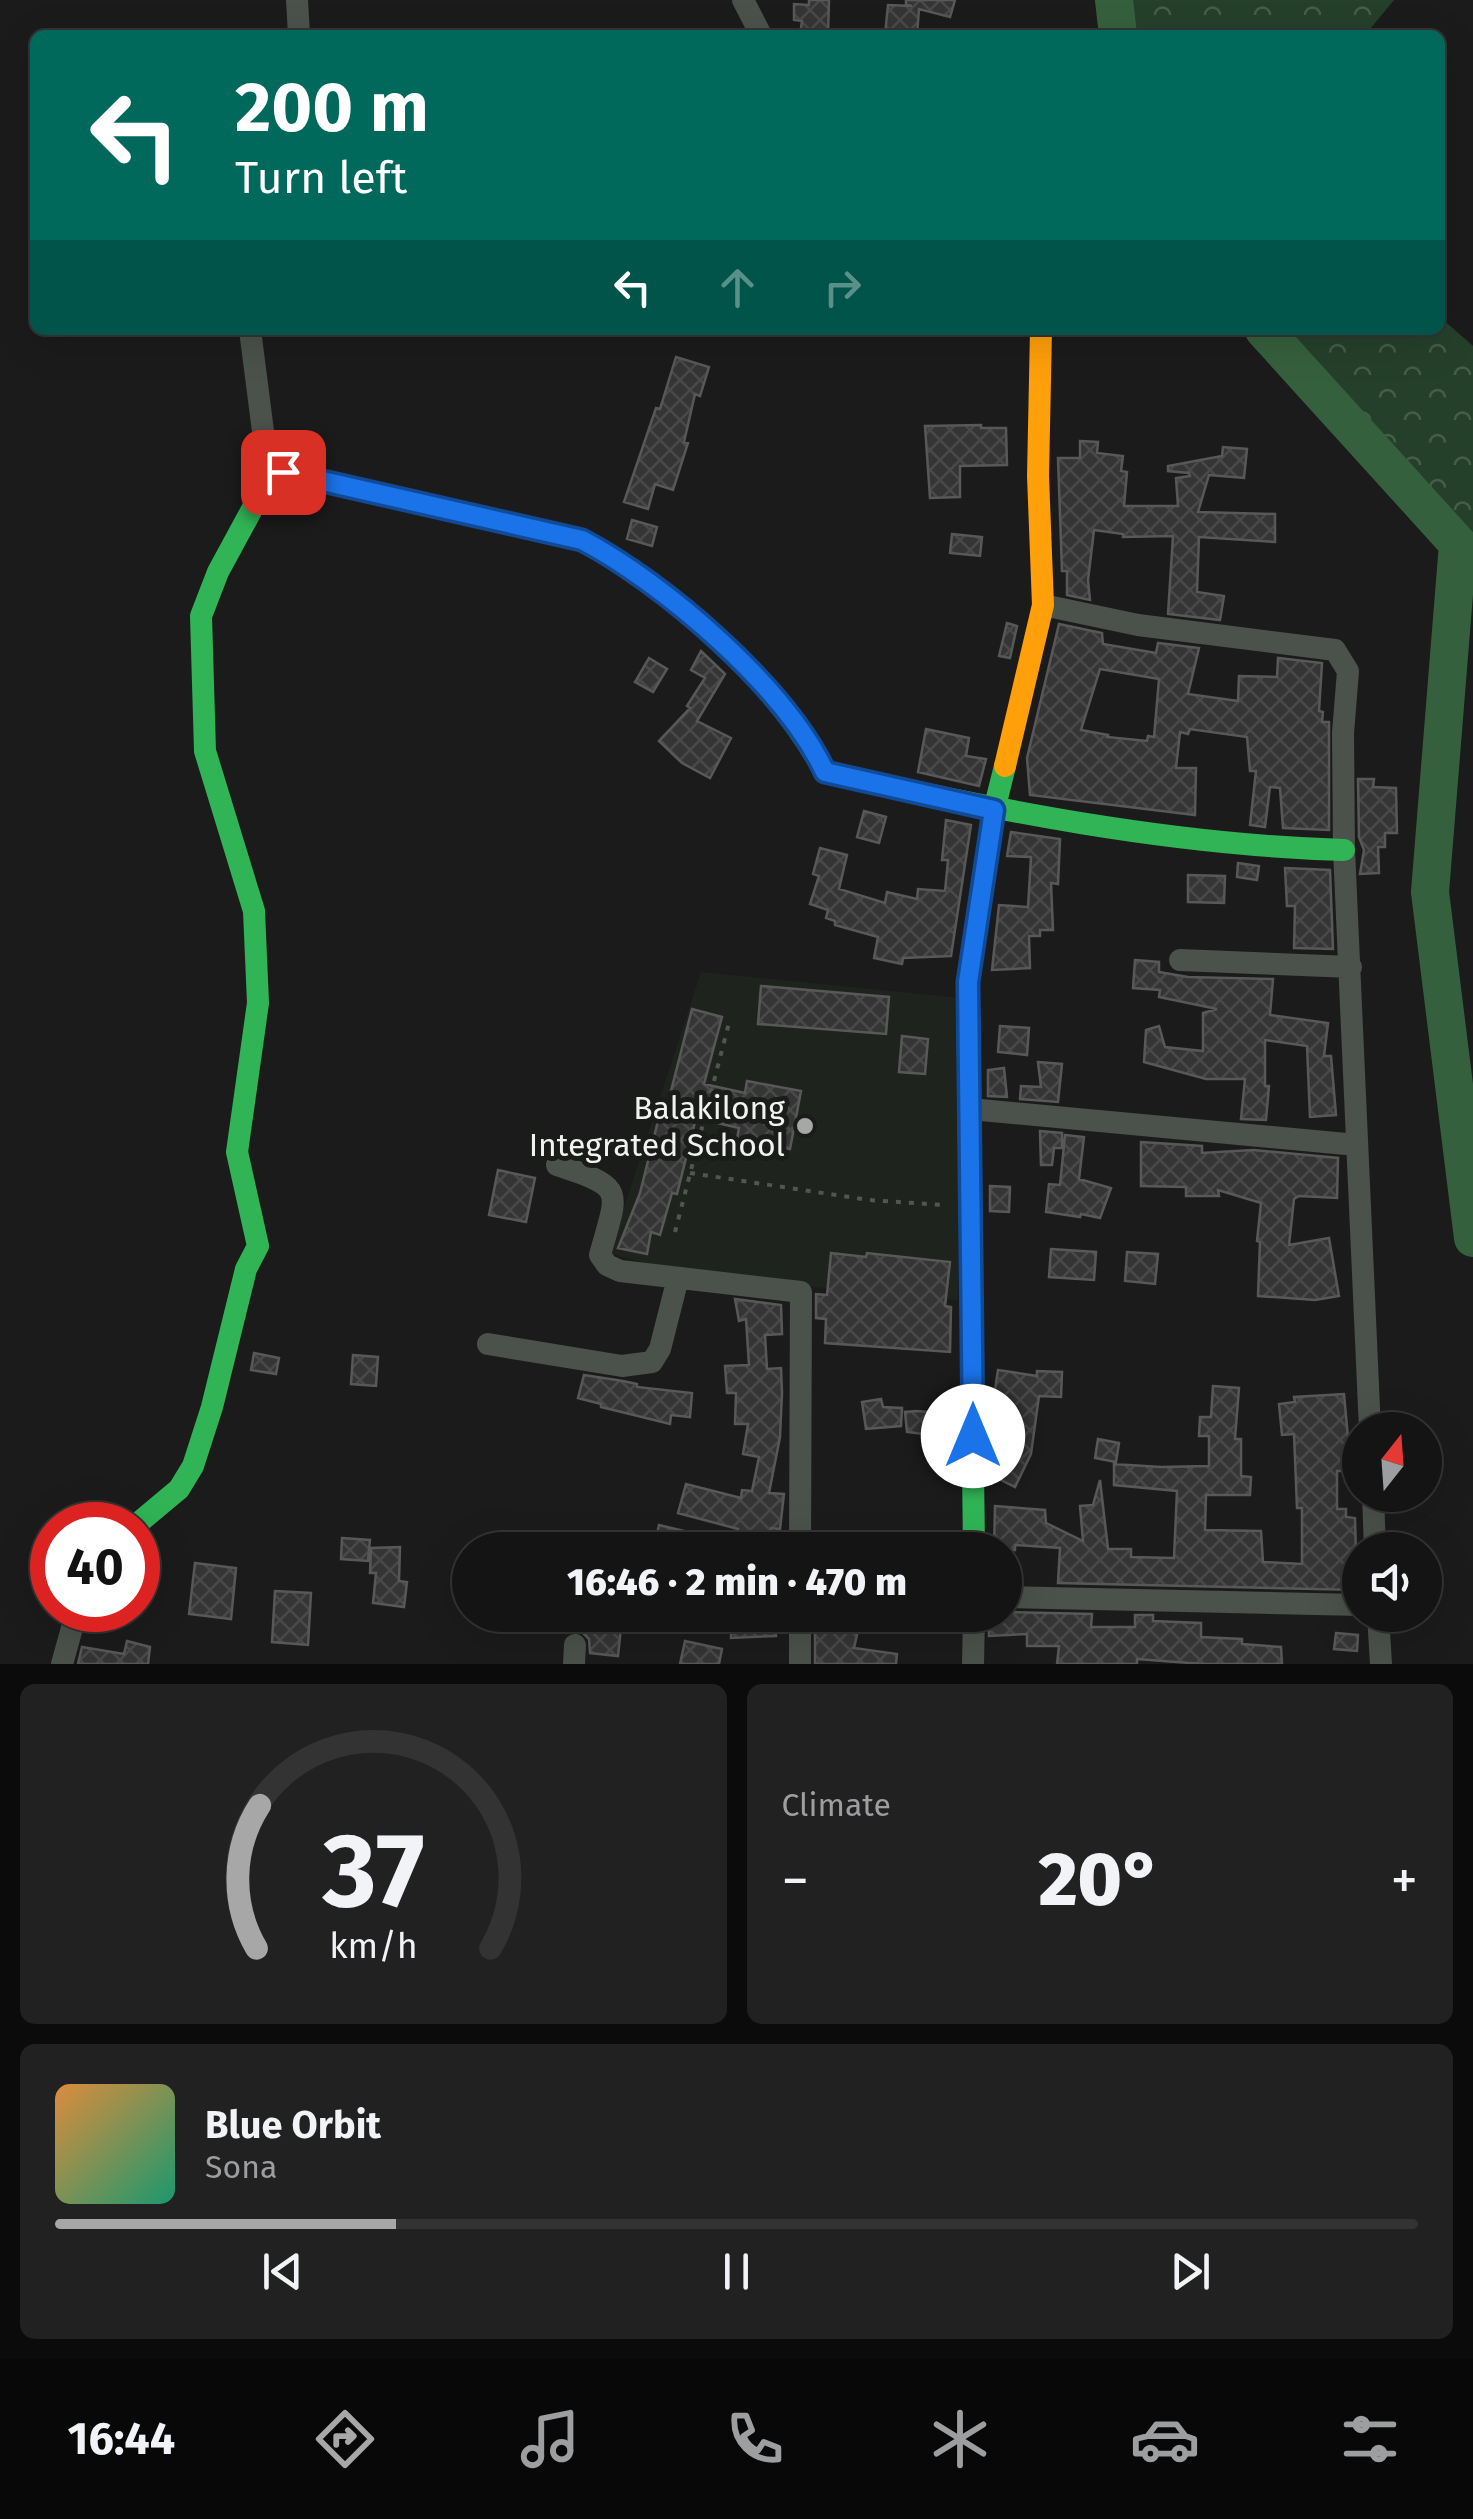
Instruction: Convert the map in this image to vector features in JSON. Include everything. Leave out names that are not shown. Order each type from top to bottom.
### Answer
[{"type":"street","points":[[297,0],[299,30]]},
{"type":"street","points":[[742,0],[758,30]]},
{"type":"street","points":[[160,1504],[178,1489],[192,1466],[212,1407],[246,1270],[258,1246],[237,1152],[258,1003],[254,912],[205,751],[201,616],[218,572],[268,478],[251,335]]},
{"type":"street","points":[[974,1532],[968,982],[994,810],[1043,605],[1038,476],[1041,335]]},
{"type":"street","points":[[268,478],[283,472],[582,540],[620,560],[757,675],[817,755],[825,772],[994,810],[1272,848],[1344,850]]},
{"type":"street","points":[[1043,605],[1138,625],[1335,650],[1348,671],[1342,732],[1344,850],[1369,1412]]},
{"type":"street","points":[[1180,960],[1351,967]]},
{"type":"street","points":[[970,1109],[1357,1145]]},
{"type":"street","points":[[557,1165],[602,1179],[616,1199],[600,1256],[607,1265],[620,1271],[802,1292],[800,1532]]},
{"type":"street","points":[[488,1344],[622,1366],[652,1362],[660,1349],[678,1278]]},
{"type":"street","points":[[1022,1597],[1342,1605]]},
{"type":"street","points":[[62,1664],[71,1632]]},
{"type":"street","points":[[800,1632],[800,1664]]},
{"type":"street","points":[[972,1664],[973,1632]]},
{"type":"street","points":[[1379,1632],[1380,1664]]},
{"type":"path","points":[[674,1232],[730,1020]]},
{"type":"path","points":[[690,1173],[869,1200],[972,1208]]},
{"type":"shaded area","name":"Balakilong Integrated School","points":[[701,972],[961,998],[958,1300],[770,1283],[651,1265],[609,1253]]},
{"type":"green space","points":[[1118,0],[1394,0],[1369,30],[1121,30]]},
{"type":"green space","points":[[1445,321],[1473,346],[1473,537],[1458,544],[1269,335],[1445,335]]},
{"type":"building","points":[[809,0],[829,0],[828,30],[801,30],[802,21],[794,20],[794,4],[809,5]]},
{"type":"building","points":[[906,0],[955,0],[950,17],[919,9],[917,30],[886,30],[888,5],[912,6],[906,5]]},
{"type":"building","points":[[676,357],[709,367],[700,396],[695,394],[684,442],[688,443],[673,490],[655,484],[648,509],[624,502]]},
{"type":"building","points":[[925,426],[1006,428],[1007,465],[960,466],[960,497],[930,498]]},
{"type":"building","points":[[1080,441],[1098,442],[1097,453],[1123,456],[1121,471],[1127,472],[1124,506],[1178,506],[1176,478],[1190,476],[1168,471],[1168,466],[1222,456],[1223,447],[1247,449],[1244,478],[1209,475],[1198,512],[1275,514],[1275,542],[1199,537],[1197,592],[1224,596],[1220,620],[1168,614],[1173,536],[1123,537],[1094,530],[1088,580],[1090,600],[1067,595],[1067,571],[1062,571],[1058,458],[1080,458]]},
{"type":"building","points":[[632,520],[657,527],[652,546],[627,539]]},
{"type":"building","points":[[952,534],[982,537],[980,556],[950,553]]},
{"type":"building","points":[[1007,623],[1017,626],[1010,658],[999,656]]},
{"type":"building","points":[[1059,624],[1102,633],[1103,644],[1156,653],[1158,643],[1199,648],[1188,694],[1238,701],[1239,676],[1277,677],[1278,658],[1322,663],[1319,711],[1323,712],[1322,722],[1329,722],[1329,830],[1283,828],[1280,788],[1270,787],[1265,827],[1250,825],[1256,771],[1250,771],[1247,737],[1190,729],[1188,734],[1180,732],[1176,768],[1196,768],[1195,815],[1030,795],[1027,758]],"holes":[[[1100,669],[1159,679],[1154,737],[1148,736],[1147,741],[1081,730]]]},
{"type":"building","points":[[701,651],[725,674],[697,721],[731,738],[710,778],[682,763],[659,741],[690,708],[687,706],[705,678],[691,670]]},
{"type":"building","points":[[649,658],[667,669],[653,692],[635,682]]},
{"type":"building","points":[[926,729],[969,738],[966,756],[986,759],[979,786],[918,772]]},
{"type":"building","points":[[1358,779],[1374,779],[1373,787],[1396,788],[1397,833],[1385,833],[1385,847],[1378,847],[1379,873],[1360,874],[1364,850],[1359,837]]},
{"type":"building","points":[[864,811],[886,817],[879,843],[857,837]]},
{"type":"building","points":[[946,820],[971,825],[951,956],[903,958],[902,964],[874,958],[878,937],[835,925],[835,921],[826,918],[828,910],[810,904],[819,876],[813,874],[820,848],[847,855],[839,889],[885,903],[887,892],[917,899],[918,889],[945,891],[948,860],[942,860]]},
{"type":"building","points":[[1011,832],[1060,839],[1058,884],[1051,883],[1053,930],[1040,930],[1040,936],[1029,936],[1030,968],[992,970],[999,905],[1028,907],[1031,857],[1007,856]]},
{"type":"building","points":[[1238,863],[1259,866],[1257,880],[1237,877]]},
{"type":"building","points":[[1285,868],[1330,870],[1333,949],[1294,948],[1295,906],[1287,906]]},
{"type":"building","points":[[1188,875],[1225,876],[1224,903],[1188,902]]},
{"type":"building","points":[[1135,960],[1159,962],[1159,972],[1188,977],[1273,979],[1270,1015],[1328,1023],[1324,1056],[1331,1056],[1336,1115],[1310,1117],[1307,1046],[1265,1040],[1265,1086],[1269,1086],[1266,1120],[1241,1119],[1245,1079],[1206,1079],[1144,1062],[1146,1030],[1159,1026],[1165,1047],[1203,1051],[1203,1013],[1217,1009],[1159,997],[1160,990],[1133,988]]},
{"type":"building","points":[[761,986],[889,997],[886,1034],[758,1024]]},
{"type":"building","points":[[692,1009],[722,1017],[704,1084],[745,1093],[747,1081],[801,1091],[790,1149],[737,1139],[739,1128],[696,1118],[677,1194],[672,1193],[660,1235],[651,1232],[647,1254],[618,1248],[640,1193],[658,1121],[663,1122]]},
{"type":"building","points":[[1000,1026],[1029,1028],[1027,1055],[998,1052]]},
{"type":"building","points":[[902,1036],[928,1039],[925,1074],[899,1072]]},
{"type":"building","points":[[1038,1062],[1062,1064],[1058,1102],[1020,1099],[1021,1086],[1041,1087]]},
{"type":"building","points":[[1004,1068],[1007,1097],[988,1096],[988,1070]]},
{"type":"building","points":[[1040,1131],[1062,1133],[1062,1148],[1054,1148],[1052,1165],[1041,1165]]},
{"type":"building","points":[[1065,1135],[1084,1137],[1079,1179],[1111,1188],[1100,1218],[1046,1212],[1049,1184],[1060,1185]]},
{"type":"building","points":[[1141,1142],[1202,1146],[1202,1153],[1253,1150],[1338,1158],[1337,1198],[1294,1199],[1289,1245],[1329,1238],[1339,1296],[1315,1300],[1258,1296],[1261,1203],[1218,1190],[1219,1196],[1186,1196],[1186,1187],[1141,1186]]},
{"type":"building","points":[[498,1170],[535,1178],[526,1222],[489,1215]]},
{"type":"building","points":[[990,1186],[1010,1187],[1009,1212],[990,1211]]},
{"type":"building","points":[[1051,1249],[1096,1252],[1094,1280],[1049,1277]]},
{"type":"building","points":[[1127,1252],[1158,1254],[1155,1284],[1125,1281]]},
{"type":"building","points":[[831,1253],[950,1262],[945,1306],[951,1307],[950,1352],[825,1343],[826,1319],[816,1318],[816,1294],[827,1295]]},
{"type":"building","points":[[735,1299],[781,1305],[782,1334],[765,1335],[767,1369],[781,1368],[782,1393],[780,1437],[769,1493],[784,1494],[780,1529],[771,1528],[770,1532],[737,1532],[738,1529],[678,1513],[686,1484],[741,1498],[742,1490],[752,1491],[759,1457],[743,1454],[748,1424],[735,1424],[736,1393],[727,1393],[725,1366],[749,1365],[746,1319],[739,1321]]},
{"type":"building","points":[[254,1353],[279,1358],[276,1374],[251,1370]]},
{"type":"building","points":[[353,1355],[378,1357],[376,1386],[351,1384]]},
{"type":"building","points":[[998,1370],[1037,1376],[1037,1371],[1062,1372],[1061,1397],[1039,1396],[1031,1454],[1015,1487],[999,1479],[1012,1452],[993,1450]]},
{"type":"building","points":[[584,1375],[637,1387],[692,1393],[690,1417],[671,1415],[670,1424],[578,1398]]},
{"type":"building","points":[[1213,1386],[1239,1388],[1235,1439],[1241,1439],[1241,1476],[1251,1477],[1250,1495],[1206,1495],[1205,1530],[1261,1531],[1263,1562],[1302,1564],[1302,1508],[1297,1508],[1294,1434],[1282,1435],[1279,1404],[1295,1402],[1294,1397],[1344,1394],[1337,1509],[1346,1512],[1346,1517],[1355,1518],[1355,1532],[1342,1532],[1342,1590],[1058,1583],[1060,1548],[1022,1545],[1022,1532],[994,1532],[995,1506],[1045,1510],[1046,1523],[1083,1541],[1080,1506],[1093,1505],[1100,1480],[1108,1549],[1131,1549],[1131,1557],[1174,1558],[1177,1491],[1114,1485],[1114,1464],[1209,1466],[1209,1436],[1199,1436],[1200,1417],[1211,1417]]},
{"type":"building","points":[[881,1399],[883,1407],[902,1408],[901,1426],[866,1429],[862,1402]]},
{"type":"building","points":[[905,1412],[950,1414],[948,1437],[907,1432]]},
{"type":"building","points":[[1098,1439],[1119,1443],[1116,1462],[1095,1458]]},
{"type":"building","points":[[659,1525],[688,1532],[657,1532]]},
{"type":"building","points":[[342,1538],[370,1540],[368,1561],[341,1559]]},
{"type":"building","points":[[400,1547],[399,1581],[407,1582],[404,1607],[373,1603],[376,1573],[370,1573],[371,1548]]},
{"type":"building","points":[[195,1563],[236,1568],[231,1619],[189,1614]]},
{"type":"building","points":[[275,1591],[311,1593],[308,1645],[272,1642]]},
{"type":"building","points":[[1022,1612],[1092,1614],[1091,1627],[1135,1627],[1135,1615],[1153,1615],[1153,1621],[1201,1623],[1201,1637],[1242,1639],[1242,1644],[1281,1647],[1282,1664],[1137,1659],[1137,1664],[1057,1664],[1059,1646],[1027,1646],[1027,1634],[989,1636],[989,1632],[1022,1632]]},
{"type":"building","points":[[582,1632],[621,1632],[618,1656],[590,1653],[589,1639]]},
{"type":"building","points":[[731,1632],[776,1632],[776,1636],[731,1638]]},
{"type":"building","points":[[815,1632],[858,1632],[854,1648],[897,1654],[896,1664],[815,1664]]},
{"type":"building","points":[[1336,1633],[1358,1635],[1357,1651],[1334,1649]]},
{"type":"building","points":[[127,1641],[150,1647],[148,1664],[78,1664],[82,1647],[124,1654]]},
{"type":"building","points":[[685,1641],[722,1649],[719,1664],[680,1664]]},
{"type":"waterway","points":[[1114,0],[1117,30]]},
{"type":"waterway","points":[[1269,335],[1458,544],[1430,892],[1473,1238]]},
{"type":"waterway","points":[[1458,544],[1473,537]]},
{"type":"traffic: fast","points":[[160,1505],[179,1489],[193,1466],[212,1407],[246,1269],[258,1246],[237,1152],[258,1003],[254,911],[205,751],[201,616],[218,572],[269,478],[279,473]]},
{"type":"traffic: fast","points":[[529,528],[595,547],[690,615],[765,687],[825,772],[953,800],[1148,833],[1344,850]]},
{"type":"traffic: fast","points":[[974,1532],[967,982],[994,810],[1005,766]]},
{"type":"traffic: slow","points":[[1005,766],[1043,605],[1038,476],[1041,335]]},
{"type":"traffic: jam","points":[[279,473],[529,528]]},
{"type":"place","name":"Balakilong Integrated School","points":[[805,1126]]},
{"type":"route","points":[[283,472],[582,540],[620,560],[757,675],[817,755],[825,772],[994,810],[968,982],[973,1436]]}]
